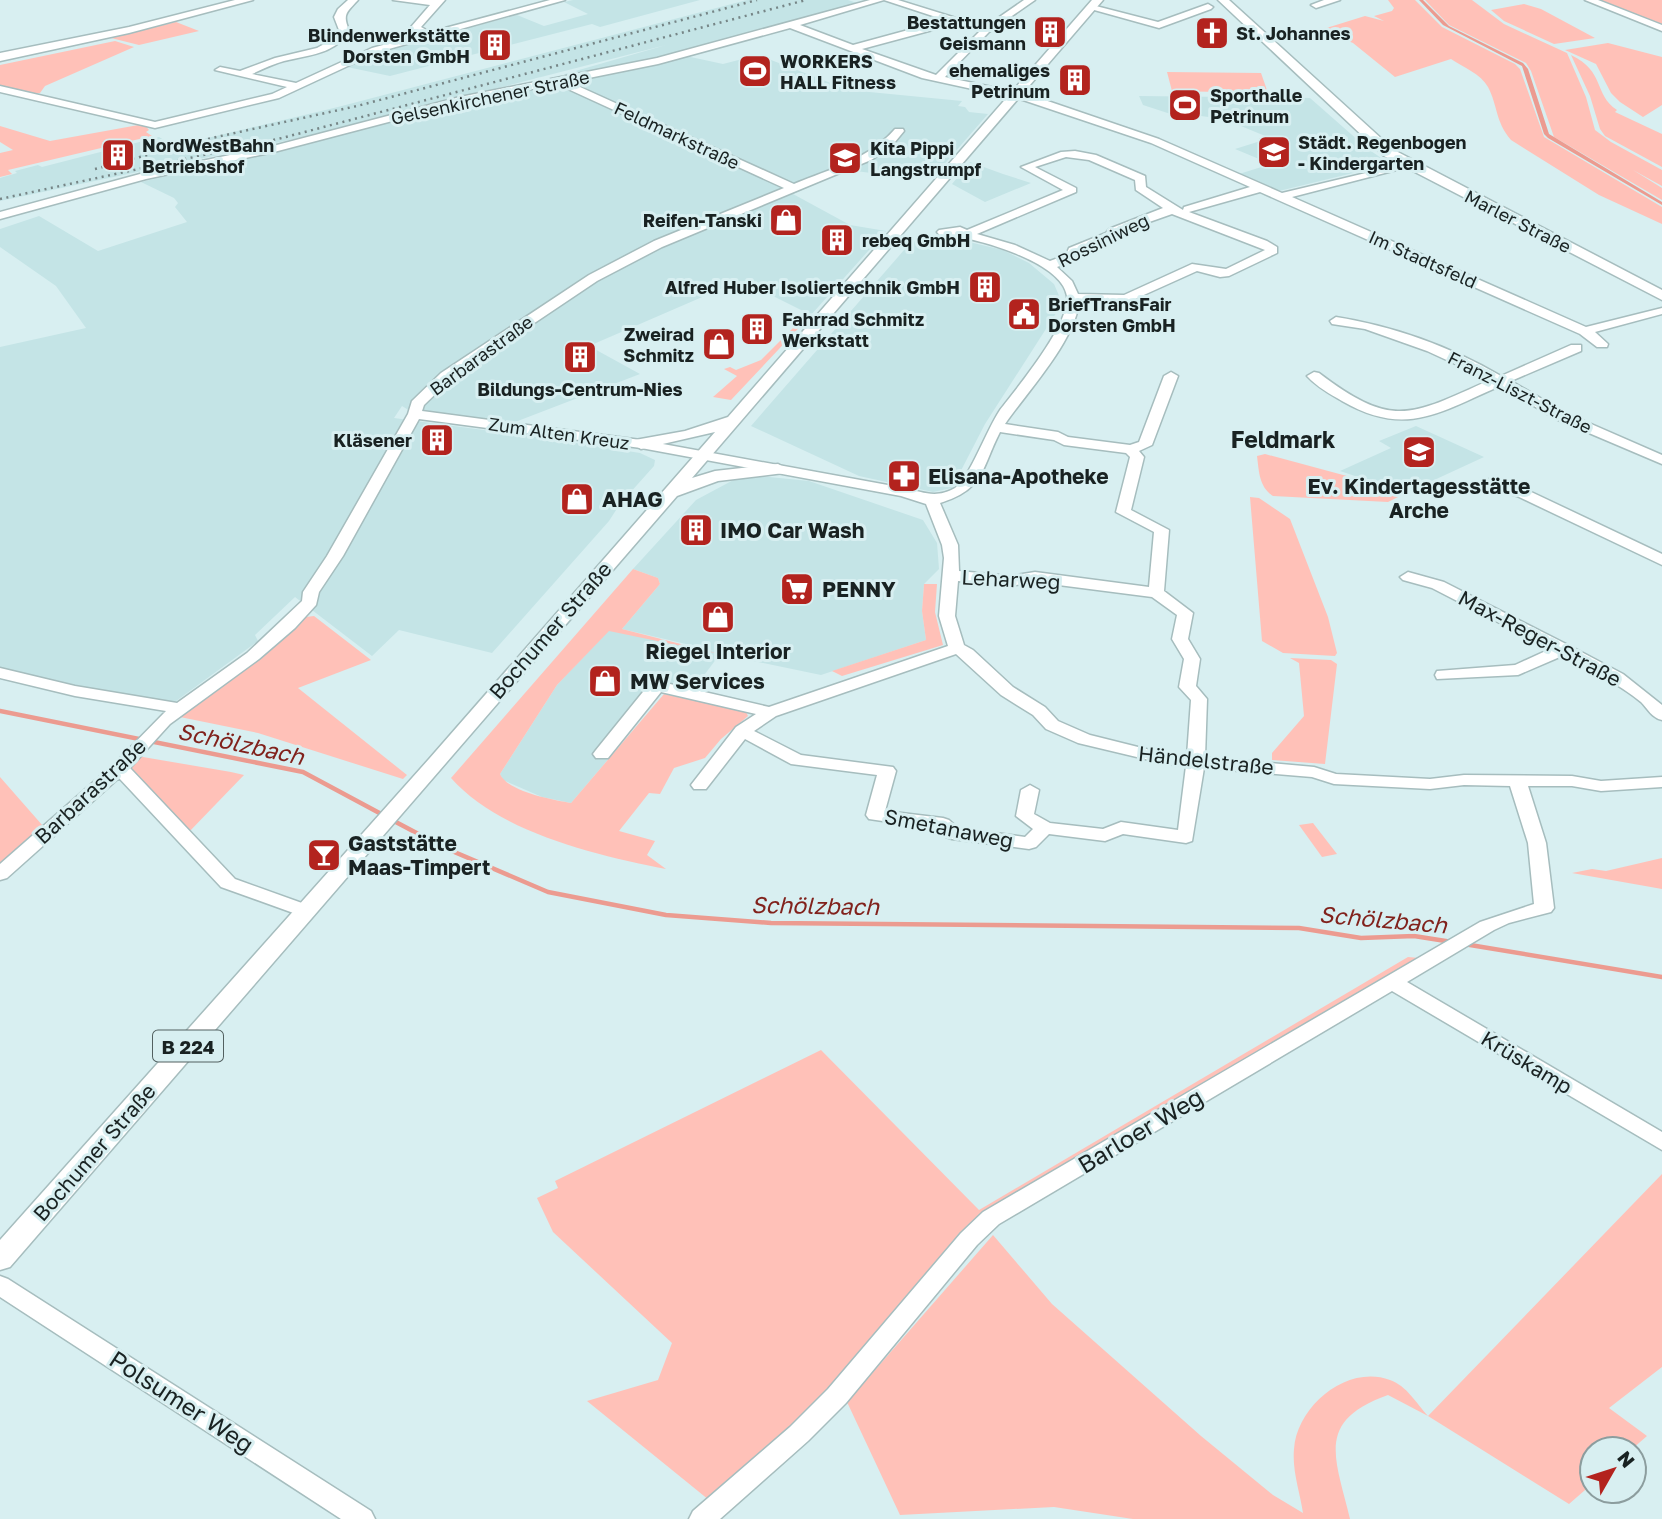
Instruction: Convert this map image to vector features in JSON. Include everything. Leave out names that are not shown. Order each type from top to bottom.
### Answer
[{"type":"main road","points":[[0,57],[110,34],[248,0]]},
{"type":"main road","name":"Marler Straße","points":[[1223,0],[1373,141],[1408,164],[1662,296]]},
{"type":"main road","name":"Bochumer Straße","points":[[0,1259],[1095,4]]},
{"type":"main road","points":[[640,444],[688,435],[732,420]]},
{"type":"main road","points":[[670,492],[715,476],[778,469]]},
{"type":"street","points":[[349,42],[339,17],[341,11],[353,0]]},
{"type":"street","points":[[397,0],[439,1]]},
{"type":"street","points":[[0,89],[155,125],[267,98],[381,48],[560,0]]},
{"type":"street","name":"Gelsenkirchener Straße","points":[[0,216],[161,172],[274,149],[460,100],[649,63],[880,0]]},
{"type":"street","points":[[889,0],[986,30]]},
{"type":"street","points":[[938,79],[986,30],[1030,0]]},
{"type":"street","points":[[1316,5],[1335,0]]},
{"type":"street","points":[[1590,0],[1662,28]]},
{"type":"street","points":[[429,35],[418,31],[416,27],[439,1]]},
{"type":"street","points":[[1095,4],[1159,25],[1208,7]]},
{"type":"street","points":[[854,48],[954,21]]},
{"type":"street","name":"Im Stadtsfeld","points":[[791,25],[938,79],[949,86],[1016,96],[1146,138],[1585,331],[1602,344]]},
{"type":"street","points":[[242,74],[270,62],[349,42],[381,48]]},
{"type":"street","points":[[220,70],[298,86]]},
{"type":"street","name":"Feldmarkstraße","points":[[559,81],[795,189]]},
{"type":"street","name":"Barbarastraße","points":[[0,874],[126,762],[179,708],[253,656],[289,625],[310,602],[311,592],[415,414],[416,404],[446,376],[593,278],[658,244],[867,158],[886,146],[899,131]]},
{"type":"street","points":[[703,455],[904,492],[932,501],[964,488],[996,427],[1062,331],[1072,312],[1073,298],[1068,285],[1048,266],[1020,250],[965,235],[1072,190],[1026,167],[1065,154],[1092,157],[1141,178],[1140,188],[1173,210]]},
{"type":"street","points":[[1281,197],[1408,164]]},
{"type":"street","points":[[1188,209],[1260,188]]},
{"type":"street","name":"Gelsenkirchener Straße","points":[[0,226],[98,189]]},
{"type":"street","name":"Rossiniweg","points":[[1048,266],[1072,257],[1073,251],[1111,235],[1113,231],[1173,210],[1263,243],[1273,250],[1229,272],[1196,267],[1126,299],[1073,298]]},
{"type":"street","points":[[1585,331],[1658,311]]},
{"type":"street","name":"Franz-Liszt-Straße","points":[[1336,321],[1367,326],[1432,348],[1501,381],[1561,416],[1662,460]]},
{"type":"street","points":[[1314,376],[1330,389],[1379,412],[1407,418],[1419,416],[1576,348]]},
{"type":"street","points":[[996,427],[1058,436],[1064,441],[1130,449],[1145,445],[1171,376]]},
{"type":"street","name":"Zum Alten Kreuz","points":[[415,414],[703,455]]},
{"type":"street","points":[[1130,449],[1137,457],[1123,512],[1162,530],[1156,593]]},
{"type":"street","points":[[1487,483],[1522,493],[1662,560]]},
{"type":"street","points":[[700,785],[742,731],[771,712],[957,648],[947,616],[952,558],[950,545],[932,501]]},
{"type":"street","name":"Leharweg","points":[[949,575],[1010,581],[1035,577],[1156,593],[1185,613],[1180,639],[1192,659],[1186,687],[1199,699],[1196,760]]},
{"type":"street","name":"Max-Reger-Straße","points":[[1408,577],[1438,585],[1564,649],[1617,678],[1647,699],[1662,715]]},
{"type":"street","name":"Händelstraße","points":[[957,648],[967,653],[1007,691],[1039,711],[1063,731],[1121,750],[1166,759],[1314,772],[1334,779],[1430,785],[1464,780],[1572,781],[1601,786],[1662,782]]},
{"type":"street","points":[[1443,675],[1518,670],[1564,649]]},
{"type":"street","points":[[0,673],[75,691],[179,708]]},
{"type":"street","points":[[603,754],[657,686],[771,712]]},
{"type":"street","name":"Smetanaweg","points":[[742,731],[797,760],[887,771],[875,815],[943,824],[952,833],[1029,844],[1045,828]]},
{"type":"street","name":"Smetanaweg","points":[[1030,790],[1025,816],[1045,828],[1105,835],[1121,828],[1186,837],[1196,760]]},
{"type":"street","points":[[126,762],[228,883],[306,911]]},
{"type":"street","name":"Barloer Weg","points":[[702,1519],[799,1434],[837,1396],[969,1238],[991,1218],[1454,945],[1502,919],[1544,908],[1543,874],[1524,796],[1517,782]]},
{"type":"street","name":"Krüskamp","points":[[1391,981],[1662,1142]]},
{"type":"street","name":"Polsumer Weg","points":[[0,1285],[362,1519]]},
{"type":"shaded area","points":[[700,0],[600,27],[592,24],[390,76],[347,67],[408,44],[517,15],[544,26],[588,14],[564,2]]},
{"type":"shaded area","points":[[747,0],[848,0],[860,4],[647,60],[562,78],[565,74],[666,45],[318,134],[0,201],[0,178],[17,173],[15,171],[38,165],[42,167],[159,137],[174,146],[338,107]]},
{"type":"shaded area","points":[[1388,0],[1415,0],[1442,27],[1515,64],[1520,69],[1544,137],[1662,207],[1662,224],[1599,195],[1511,140],[1499,120],[1485,82],[1451,59],[1395,77],[1353,43],[1320,30],[1365,16],[1384,21],[1374,16],[1392,11],[1394,8]]},
{"type":"shaded area","points":[[1419,0],[1423,0],[1449,26],[1523,63],[1528,69],[1549,134],[1662,202],[1662,205],[1548,138],[1544,134],[1522,66],[1443,25]]},
{"type":"shaded area","points":[[1425,0],[1472,0],[1504,24],[1567,53],[1586,97],[1595,130],[1611,142],[1662,170],[1662,186],[1633,170],[1662,188],[1662,200],[1554,137],[1526,63],[1449,25]]},
{"type":"shaded area","points":[[1600,0],[1662,0],[1662,26]]},
{"type":"shaded area","points":[[1524,4],[1541,9],[1595,38],[1554,44],[1504,21],[1491,10]]},
{"type":"shaded area","points":[[176,22],[199,31],[139,45],[111,38]]},
{"type":"shaded area","points":[[115,41],[134,47],[45,86],[40,93],[0,87],[0,65]]},
{"type":"shaded area","points":[[1608,43],[1662,57],[1662,105],[1643,117],[1611,93],[1596,64],[1565,50]]},
{"type":"shaded area","points":[[758,55],[849,90],[962,101],[958,106],[965,107],[969,112],[988,114],[941,168],[909,165],[894,176],[848,170],[793,194],[850,225],[886,231],[811,315],[759,289],[730,285],[589,346],[640,374],[505,426],[415,414],[402,406],[394,418],[640,453],[655,460],[654,466],[620,504],[609,521],[492,653],[399,630],[372,656],[295,597],[255,635],[258,641],[172,704],[78,688],[0,669],[0,347],[86,328],[56,286],[0,247],[0,229],[39,216],[98,251],[187,222],[175,207],[178,203],[174,198],[141,182],[274,152],[465,103],[642,68],[686,56],[723,64]]},
{"type":"shaded area","points":[[1571,55],[1590,69],[1605,97],[1617,110],[1615,112],[1662,134],[1662,167],[1605,136]]},
{"type":"shaded area","points":[[1167,72],[1261,73],[1268,93],[1172,91]]},
{"type":"shaded area","points":[[1139,96],[1310,98],[1368,149],[1390,164],[1279,191],[1239,174],[1271,164],[1235,149],[1270,138],[1224,119],[1201,116],[1186,119],[1143,105]]},
{"type":"shaded area","points":[[144,124],[149,130],[146,132],[152,136],[8,170],[12,174],[0,177],[0,153],[13,150],[0,142],[0,126],[50,141]]},
{"type":"shaded area","points":[[970,162],[1031,183],[985,202],[952,184]]},
{"type":"shaded area","points":[[924,239],[969,242],[1003,250],[1029,263],[1054,284],[1060,298],[1060,307],[985,424],[952,488],[933,492],[859,476],[751,426],[911,242]]},
{"type":"shaded area","points":[[808,313],[811,315],[731,400],[713,397],[737,376],[724,369],[730,367],[736,370],[761,360]]},
{"type":"shaded area","points":[[1416,426],[1484,457],[1406,493],[1340,471],[1391,448],[1379,441]]},
{"type":"shaded area","points":[[1265,454],[1369,482],[1398,497],[1388,502],[1273,496],[1265,488],[1259,473],[1257,456]]},
{"type":"shaded area","points":[[750,475],[809,481],[923,520],[937,543],[939,569],[924,584],[922,611],[926,640],[821,675],[720,654],[693,690],[655,682],[599,753],[611,756],[571,803],[542,797],[503,780],[500,774],[557,685],[609,630],[720,652],[622,629],[660,584],[658,578],[633,569],[696,500],[739,477]]},
{"type":"shaded area","points":[[1250,497],[1259,498],[1290,519],[1328,617],[1337,653],[1335,656],[1283,653],[1262,641]]},
{"type":"shaded area","points":[[633,569],[658,578],[660,584],[622,629],[720,654],[609,631],[557,685],[500,774],[512,786],[521,790],[571,803],[664,694],[746,712],[748,716],[721,739],[705,758],[674,768],[660,794],[649,793],[619,831],[655,841],[647,855],[666,869],[580,849],[522,827],[471,797],[451,778]]},
{"type":"shaded area","points":[[924,584],[937,584],[935,612],[943,645],[842,676],[832,671],[926,640],[922,611]]},
{"type":"shaded area","points":[[314,616],[371,660],[298,688],[407,775],[403,779],[258,733],[180,717],[259,659],[306,617]]},
{"type":"shaded area","points":[[1290,658],[1331,660],[1337,664],[1325,764],[1272,760],[1272,753],[1304,716],[1299,663]]},
{"type":"shaded area","points":[[137,756],[244,775],[188,833],[126,768]]},
{"type":"shaded area","points":[[0,777],[43,826],[0,866]]},
{"type":"shaded area","points":[[1313,823],[1337,854],[1322,857],[1299,825]]},
{"type":"shaded area","points":[[1662,858],[1662,889],[1572,873],[1592,869],[1606,871]]},
{"type":"shaded area","points":[[1408,957],[1419,958],[986,1215],[799,1423],[709,1500],[587,1401],[658,1380],[672,1343],[553,1232],[537,1198],[558,1188],[555,1181],[821,1050],[979,1210]]},
{"type":"shaded area","points":[[1662,1174],[1662,1367],[1609,1408],[1646,1435],[1578,1435],[1578,1496],[1569,1504],[1428,1416]]},
{"type":"shaded area","points":[[993,1235],[1052,1304],[1201,1436],[1273,1495],[1303,1513],[1295,1473],[1294,1449],[1297,1433],[1314,1404],[1327,1392],[1357,1378],[1390,1380],[1406,1391],[1428,1416],[1388,1395],[1365,1405],[1349,1417],[1340,1430],[1336,1444],[1336,1460],[1350,1519],[1133,1519],[1054,1507],[900,1515],[847,1402]]},
{"type":"waterway","name":"Schölzbach","points":[[0,711],[303,772],[385,816]]},
{"type":"waterway","name":"Schölzbach","points":[[392,820],[445,848],[548,892],[666,915],[771,923],[1299,928],[1361,938],[1414,936],[1452,942]]},
{"type":"waterway","name":"Schölzbach","points":[[1464,944],[1662,977]]},
{"type":"railway","points":[[95,169],[203,140],[357,106],[757,0]]},
{"type":"railway","points":[[0,199],[282,138],[806,0]]},
{"type":"place","name":"Bestattungen Geismann","points":[[1050,32]]},
{"type":"place","name":"St. Johannes","points":[[1212,33]]},
{"type":"place","name":"Blindenwerkstätte Dorsten GmbH","points":[[495,45]]},
{"type":"place","name":"WORKERS HALL Fitness","points":[[755,71]]},
{"type":"place","name":"ehemaliges Petrinum","points":[[1075,80]]},
{"type":"place","name":"Sporthalle Petrinum","points":[[1185,105]]},
{"type":"place","name":"Städt. Regenbogen - Kindergarten","points":[[1274,152]]},
{"type":"place","name":"NordWestBahn Betriebshof","points":[[118,155]]},
{"type":"place","name":"Kita Pippi Langstrumpf","points":[[845,158]]},
{"type":"place","name":"Reifen-Tanski","points":[[786,220]]},
{"type":"place","name":"rebeq GmbH","points":[[837,240]]},
{"type":"place","name":"Alfred Huber Isoliertechnik GmbH","points":[[985,287]]},
{"type":"place","name":"BriefTransFair Dorsten GmbH","points":[[1024,314]]},
{"type":"place","name":"Fahrrad Schmitz Werkstatt","points":[[757,329]]},
{"type":"place","name":"Zweirad Schmitz","points":[[719,344]]},
{"type":"place","name":"Bildungs-Centrum-Nies","points":[[580,357]]},
{"type":"place","name":"Kläsener","points":[[437,440]]},
{"type":"place","name":"Ev. Kindertagesstätte Arche","points":[[1419,452]]},
{"type":"place","name":"Elisana-Apotheke","points":[[904,476]]},
{"type":"place","name":"AHAG","points":[[577,499]]},
{"type":"place","name":"IMO Car Wash","points":[[696,530]]},
{"type":"place","name":"PENNY","points":[[797,589]]},
{"type":"place","name":"Riegel Interior","points":[[718,617]]},
{"type":"place","name":"MW Services","points":[[605,681]]},
{"type":"place","name":"Gaststätte Maas-Timpert","points":[[324,855]]},
{"type":"district","name":"Feldmark","points":[[1283,439]]}]
